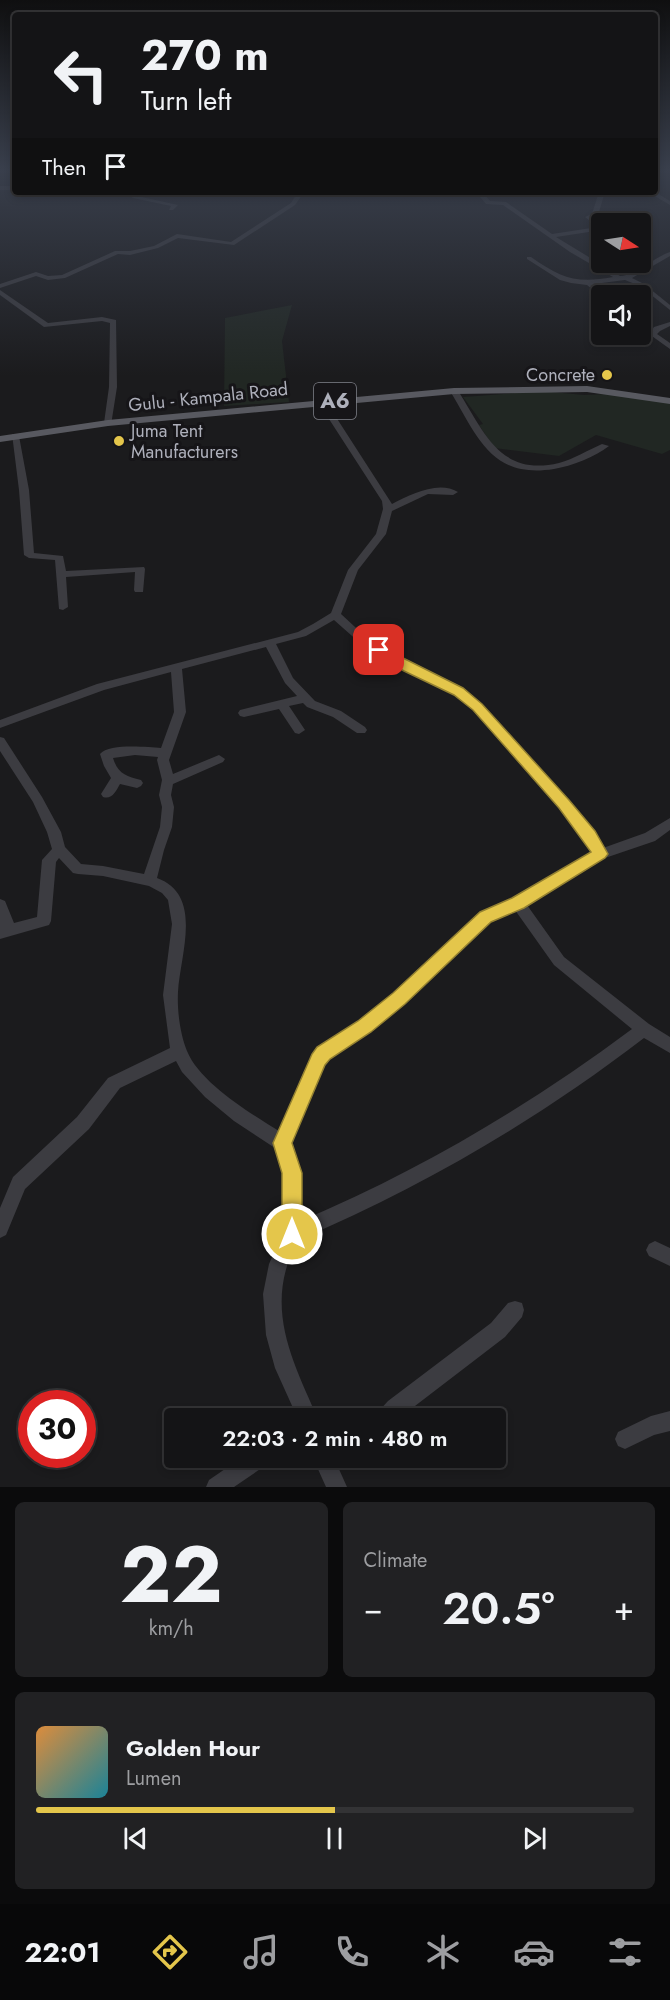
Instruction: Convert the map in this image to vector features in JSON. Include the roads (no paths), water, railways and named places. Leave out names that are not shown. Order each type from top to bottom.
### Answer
[{"type":"main road","name":"Gulu - Kampala Road","points":[[0,439],[108,423],[454,391],[587,389],[670,401]]},
{"type":"street","points":[[0,286],[36,274],[48,278],[63,277],[117,252],[130,253],[156,247],[174,237]]},
{"type":"street","points":[[188,237],[232,243],[241,237]]},
{"type":"street","points":[[554,237],[572,251],[619,278]]},
{"type":"street","points":[[628,279],[670,254]]},
{"type":"street","points":[[529,258],[558,279],[589,284],[619,278],[628,279],[642,285],[670,308]]},
{"type":"street","points":[[0,292],[47,325],[114,321],[113,387],[108,423]]},
{"type":"street","points":[[670,324],[657,329],[653,334],[670,347]]},
{"type":"street","points":[[454,391],[492,450],[503,461],[515,468],[538,469],[560,466],[605,446]]},
{"type":"street","points":[[0,724],[101,687],[302,634],[335,615],[354,570],[381,534],[388,509],[387,501],[322,402]]},
{"type":"street","points":[[15,436],[24,490],[29,555],[60,558],[63,607]]},
{"type":"street","points":[[388,509],[427,491],[453,492]]},
{"type":"street","points":[[62,574],[140,568],[139,590]]},
{"type":"street","points":[[335,615],[364,641],[408,668],[458,692],[478,707],[564,804],[589,835],[600,854]]},
{"type":"street","points":[[269,642],[289,680],[310,704],[337,714],[361,730]]},
{"type":"street","points":[[149,881],[166,827],[168,807],[165,795],[168,782],[163,760],[180,712],[176,667]]},
{"type":"street","points":[[244,713],[306,698]]},
{"type":"street","points":[[281,704],[299,730]]},
{"type":"street","points":[[0,741],[38,800],[54,832],[58,850],[78,869],[89,868],[149,881],[168,889],[177,903],[179,921],[170,997],[179,1052],[188,1067],[237,1115],[282,1143],[292,1173],[292,1234],[278,1264],[272,1294],[274,1335],[285,1368],[303,1408]]},
{"type":"street","points":[[137,783],[123,782],[118,778],[106,754],[135,751],[165,753]]},
{"type":"street","points":[[168,782],[219,759]]},
{"type":"street","points":[[107,794],[118,778]]},
{"type":"street","points":[[282,1143],[310,1076],[324,1053],[364,1026],[399,998],[486,917],[518,903],[600,854],[650,837],[670,824]]},
{"type":"street","points":[[0,905],[5,932],[45,921],[49,860],[58,850]]},
{"type":"street","points":[[518,903],[559,961],[644,1029],[670,1046]]},
{"type":"street","points":[[292,1234],[351,1210],[512,1123],[602,1062],[644,1029]]},
{"type":"street","points":[[0,1229],[19,1183],[83,1123],[114,1083],[179,1052]]},
{"type":"street","points":[[395,1408],[498,1330],[515,1310]]},
{"type":"street","points":[[625,1439],[651,1426],[670,1421]]},
{"type":"street","points":[[216,1487],[244,1468]]},
{"type":"street","points":[[328,1468],[337,1487]]},
{"type":"place","name":"Concrete","points":[[607,375]]},
{"type":"place","name":"Juma Tent Manufacturers","points":[[119,441]]}]
